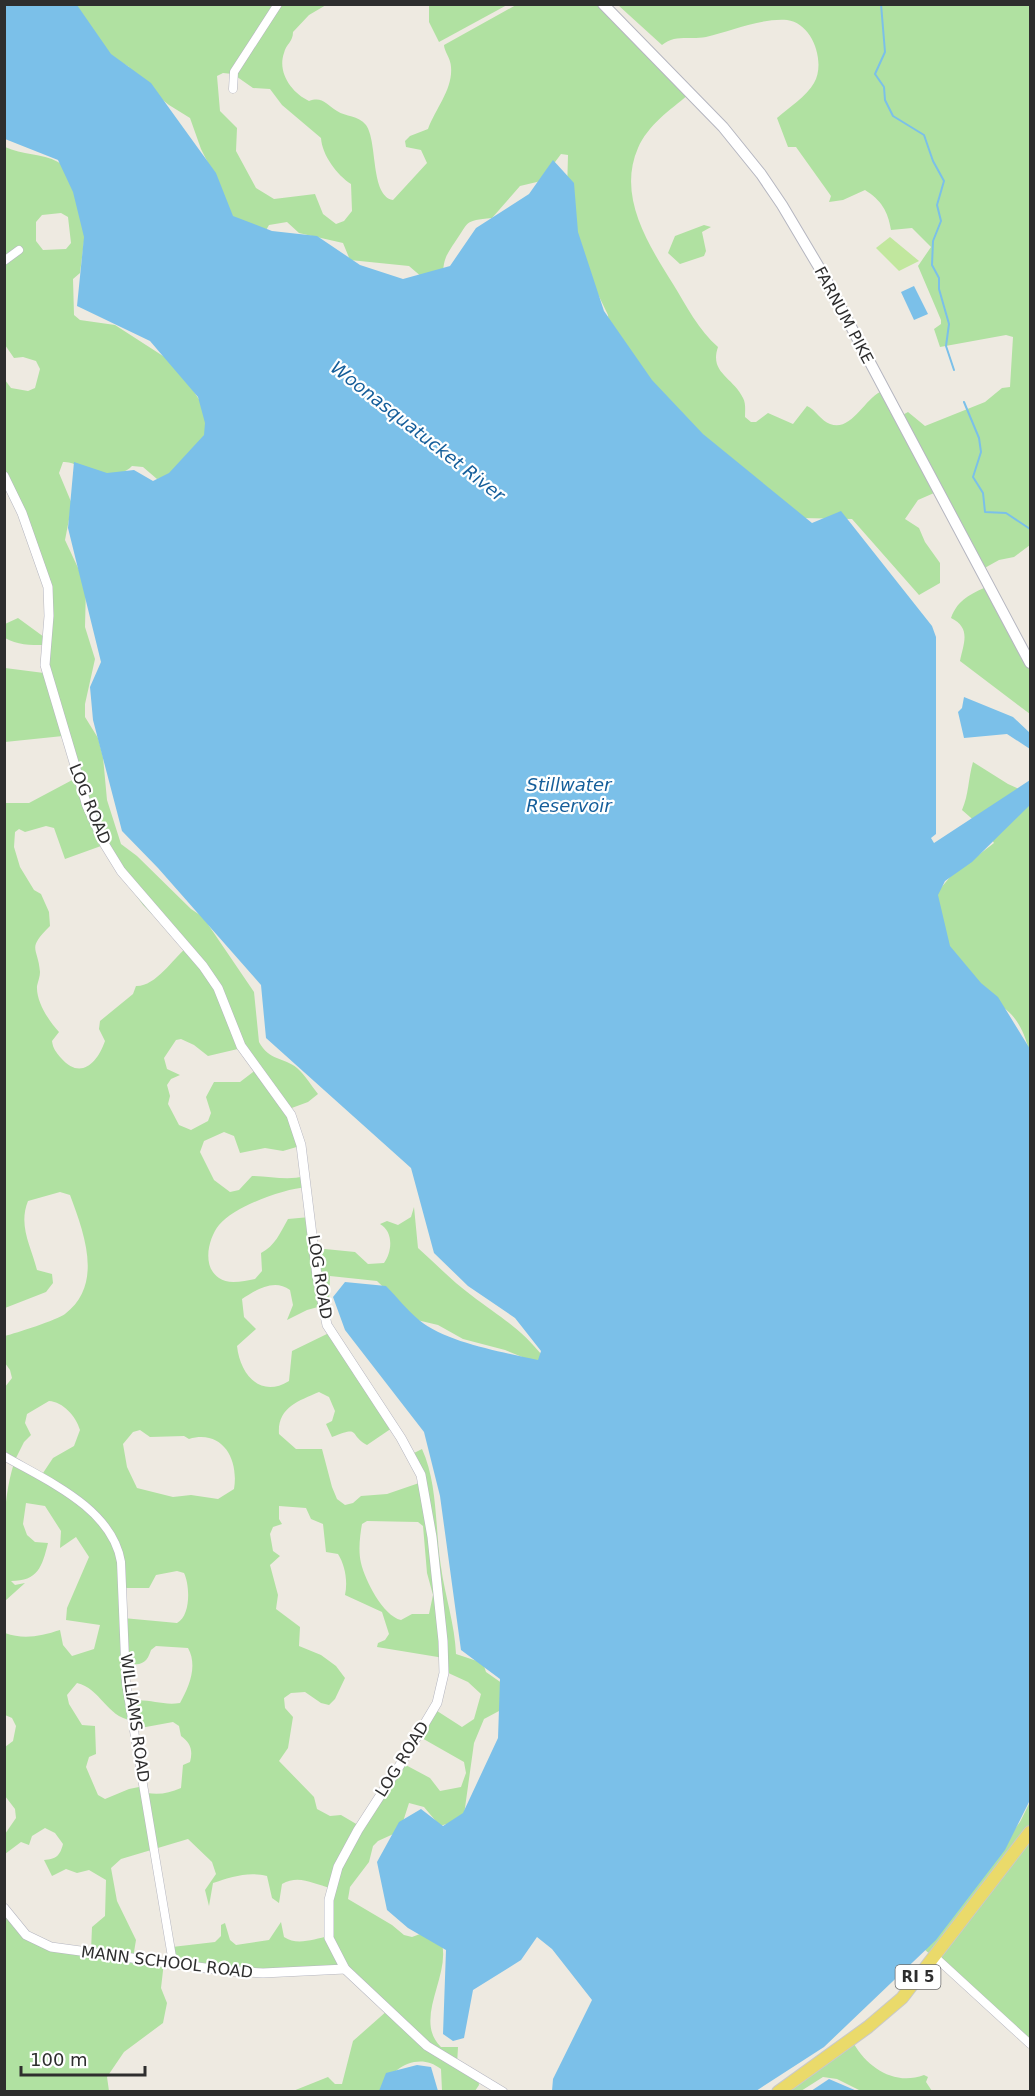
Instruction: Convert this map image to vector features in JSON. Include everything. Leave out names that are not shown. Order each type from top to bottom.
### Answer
[{"type":"main road","name":"FARNUM PIKE","points":[[603,4],[723,127],[761,174],[782,205],[823,274],[1030,663]]},
{"type":"main road","name":"RI 5","points":[[778,2091],[868,2027],[902,1998],[1030,1832]]},
{"type":"street","points":[[233,89],[234,72],[278,4]]},
{"type":"street","points":[[4,261],[20,250]]},
{"type":"street","name":"LOG ROAD","points":[[4,476],[22,513],[48,587],[49,616],[45,665],[87,806],[105,845],[121,871],[208,973],[230,1014],[241,1046],[291,1115],[301,1145],[318,1285],[327,1325],[401,1438],[421,1475],[432,1537],[444,1673],[437,1703],[357,1830],[338,1867],[328,1900],[329,1938],[345,1969],[427,2046],[503,2091]]},
{"type":"street","name":"WILLIAMS ROAD","points":[[4,1456],[94,1514],[113,1535],[118,1546],[121,1562],[126,1683],[173,1963]]},
{"type":"street","name":"MANN SCHOOL ROAD","points":[[4,1908],[26,1935],[51,1947],[129,1960],[173,1963],[227,1971],[263,1973],[345,1969]]},
{"type":"street","points":[[934,1956],[1030,2044]]},
{"type":"green space","points":[[429,4],[507,5],[439,42],[429,22]]},
{"type":"green space","points":[[58,5],[326,5],[309,15],[293,32],[282,60],[284,75],[292,88],[309,101],[317,99],[324,101],[341,113],[359,119],[366,125],[370,133],[381,189],[393,200],[427,163],[421,150],[406,147],[405,141],[410,136],[428,129],[447,91],[451,67],[444,45],[516,5],[600,5],[688,95],[653,125],[642,140],[632,166],[633,202],[645,236],[654,253],[693,317],[718,347],[716,356],[719,369],[743,398],[745,417],[751,422],[756,422],[768,413],[793,424],[807,406],[827,423],[844,424],[880,392],[934,493],[918,500],[905,519],[919,528],[925,542],[940,563],[940,583],[919,595],[852,519],[800,518],[692,433],[609,326],[608,315],[566,228],[568,155],[561,154],[541,181],[520,186],[492,218],[468,223],[448,253],[443,272],[423,278],[409,266],[350,260],[343,243],[299,233],[287,222],[269,225],[264,234],[220,213],[215,177],[201,149],[190,118],[132,76],[129,67],[114,58]],"holes":[[[223,73],[233,74],[253,88],[270,89],[282,105],[321,138],[324,151],[331,164],[351,184],[352,211],[344,221],[336,224],[323,214],[315,194],[274,199],[256,188],[236,151],[237,128],[220,111],[217,76]]]},
{"type":"green space","points":[[618,5],[1030,5],[1030,545],[1014,557],[999,560],[981,570],[899,417],[908,412],[925,426],[985,402],[1002,388],[1010,387],[1013,337],[1006,335],[940,347],[934,329],[941,324],[941,320],[918,266],[931,247],[912,228],[891,230],[883,207],[865,190],[843,200],[829,202],[831,196],[796,147],[788,147],[777,118],[802,97],[814,83],[817,75],[818,55],[810,36],[796,23],[777,20],[706,37],[672,40],[662,45]]},
{"type":"green space","points":[[5,147],[58,162],[89,203],[80,273],[73,279],[74,315],[80,320],[115,325],[177,365],[214,423],[172,476],[157,479],[143,467],[132,466],[120,473],[99,476],[68,462],[63,462],[59,473],[72,504],[65,540],[86,585],[85,627],[95,659],[85,704],[85,717],[98,738],[103,757],[107,800],[121,844],[137,856],[191,909],[203,917],[254,992],[259,1042],[267,1053],[297,1068],[318,1094],[308,1102],[289,1109],[300,1146],[283,1151],[265,1148],[240,1153],[234,1136],[224,1132],[204,1141],[200,1152],[214,1180],[230,1192],[239,1190],[252,1176],[285,1178],[305,1176],[307,1187],[285,1191],[260,1200],[226,1218],[215,1230],[208,1252],[213,1273],[227,1281],[255,1279],[262,1271],[261,1253],[274,1243],[288,1219],[310,1217],[315,1248],[355,1252],[368,1264],[384,1263],[389,1253],[390,1237],[380,1224],[387,1221],[398,1225],[411,1217],[414,1207],[418,1248],[464,1290],[519,1331],[545,1359],[542,1365],[505,1350],[463,1339],[438,1325],[417,1320],[377,1281],[330,1276],[329,1304],[307,1310],[287,1320],[293,1305],[290,1290],[284,1287],[271,1285],[242,1299],[244,1317],[256,1329],[237,1346],[242,1366],[253,1381],[269,1387],[279,1386],[289,1381],[292,1351],[331,1332],[392,1428],[367,1445],[351,1432],[332,1437],[326,1424],[332,1421],[335,1411],[329,1397],[319,1392],[297,1402],[285,1412],[279,1425],[279,1434],[296,1449],[322,1449],[337,1499],[345,1505],[353,1503],[361,1496],[387,1494],[422,1482],[412,1454],[422,1449],[431,1477],[441,1567],[456,1654],[483,1663],[486,1672],[506,1686],[499,1711],[484,1719],[474,1743],[464,1815],[456,1821],[440,1826],[424,1807],[409,1803],[400,1831],[378,1841],[373,1846],[369,1862],[350,1887],[348,1899],[392,1925],[404,1935],[412,1937],[420,1934],[442,1944],[443,1957],[430,2024],[433,2036],[441,2047],[458,2047],[457,2065],[478,2075],[479,2085],[475,2091],[442,2091],[441,2069],[432,2064],[414,2062],[398,2069],[380,2091],[293,2091],[328,2077],[335,2084],[342,2084],[353,2041],[388,2010],[344,1968],[269,1972],[173,1961],[172,1947],[215,1942],[221,1936],[221,1925],[225,1923],[230,1940],[236,1945],[269,1940],[281,1922],[284,1937],[289,1940],[306,1941],[329,1936],[331,1888],[306,1881],[294,1880],[282,1884],[279,1903],[272,1898],[267,1876],[246,1874],[233,1877],[213,1883],[209,1906],[205,1890],[216,1874],[212,1862],[188,1839],[121,1859],[111,1868],[117,1901],[136,1940],[133,1958],[164,1962],[161,1988],[167,2003],[163,2023],[124,2052],[107,2077],[109,2091],[5,2091],[4,1908],[24,1929],[42,1941],[51,1945],[91,1951],[92,1927],[105,1916],[106,1880],[89,1870],[77,1873],[66,1869],[52,1876],[44,1860],[57,1856],[63,1844],[55,1833],[45,1828],[32,1836],[29,1845],[21,1842],[5,1854],[5,1834],[16,1818],[15,1809],[5,1796],[5,1747],[13,1741],[16,1726],[12,1718],[5,1715],[5,1633],[32,1636],[60,1630],[63,1645],[72,1656],[94,1649],[100,1625],[66,1620],[67,1608],[89,1557],[76,1537],[60,1548],[61,1531],[45,1506],[26,1503],[23,1524],[27,1535],[35,1542],[48,1543],[41,1566],[27,1578],[11,1581],[15,1585],[25,1583],[5,1601],[5,1514],[14,1463],[41,1476],[53,1458],[74,1446],[80,1430],[68,1411],[59,1404],[49,1401],[27,1414],[25,1423],[31,1435],[24,1442],[15,1460],[5,1457],[5,1387],[12,1378],[5,1363],[5,1336],[65,1314],[77,1302],[84,1288],[87,1258],[81,1225],[70,1195],[60,1192],[28,1201],[24,1219],[29,1244],[37,1270],[52,1274],[53,1283],[46,1292],[5,1308],[5,803],[29,803],[76,778],[63,736],[5,742],[5,668],[44,673],[44,645],[29,645],[5,638],[5,624],[18,618],[44,637],[47,593],[5,479],[5,380],[11,388],[28,391],[35,388],[40,369],[36,361],[23,357],[14,358],[5,345]],"holes":[[[61,213],[68,217],[71,243],[66,249],[43,250],[36,241],[36,222],[42,215]],[[46,826],[54,828],[65,859],[101,846],[143,905],[186,948],[163,972],[150,982],[136,986],[133,994],[100,1021],[99,1029],[105,1041],[102,1049],[93,1062],[81,1068],[68,1065],[55,1050],[52,1041],[59,1032],[47,1017],[37,992],[40,972],[35,948],[38,940],[50,926],[49,912],[41,894],[34,890],[20,867],[14,847],[15,832],[19,829],[25,832]],[[181,1039],[194,1045],[208,1056],[242,1048],[257,1069],[240,1082],[214,1082],[206,1097],[211,1113],[208,1121],[191,1130],[179,1125],[168,1104],[170,1096],[167,1085],[171,1079],[180,1075],[167,1069],[164,1058],[176,1040]],[[140,1430],[150,1437],[184,1436],[189,1439],[201,1437],[211,1439],[226,1449],[231,1458],[235,1478],[234,1489],[218,1499],[191,1495],[173,1497],[137,1488],[127,1467],[123,1444],[133,1432]],[[279,1506],[306,1508],[311,1519],[323,1524],[326,1552],[338,1554],[344,1568],[345,1595],[382,1612],[389,1634],[385,1640],[378,1643],[377,1647],[444,1658],[444,1671],[468,1682],[481,1694],[474,1719],[462,1727],[434,1709],[420,1737],[464,1762],[466,1773],[461,1787],[440,1791],[430,1778],[402,1763],[358,1825],[341,1815],[330,1816],[317,1809],[314,1797],[279,1761],[288,1748],[293,1717],[285,1708],[284,1698],[291,1693],[305,1692],[321,1703],[329,1705],[335,1699],[345,1678],[336,1666],[321,1655],[299,1646],[300,1627],[276,1609],[278,1595],[270,1565],[280,1556],[273,1551],[270,1534],[273,1527],[282,1524],[279,1519]],[[367,1521],[418,1522],[423,1526],[427,1573],[433,1595],[429,1614],[412,1614],[401,1620],[388,1612],[381,1605],[366,1579],[359,1548],[362,1524]],[[177,1571],[184,1573],[188,1600],[182,1619],[177,1623],[123,1618],[122,1588],[149,1588],[156,1575]],[[156,1646],[188,1648],[192,1669],[189,1683],[180,1703],[129,1701],[123,1664],[138,1664],[147,1659],[151,1650]],[[77,1683],[92,1690],[116,1714],[131,1720],[135,1729],[173,1722],[179,1726],[181,1736],[187,1741],[191,1751],[190,1762],[183,1765],[181,1788],[152,1794],[147,1793],[144,1786],[129,1789],[105,1799],[98,1795],[86,1767],[89,1757],[96,1754],[95,1726],[82,1725],[69,1704],[67,1695]]]},
{"type":"green space","points":[[704,225],[711,227],[702,232],[706,251],[704,256],[680,264],[668,253],[675,236]]},
{"type":"green space","points":[[890,237],[919,261],[899,271],[876,248]]},
{"type":"green space","points":[[988,586],[1030,664],[1030,714],[960,661],[964,631],[951,618],[961,602]]},
{"type":"green space","points":[[973,762],[1008,784],[1030,794],[1030,1054],[1020,1026],[1005,1008],[984,997],[956,988],[935,895],[950,877],[994,843],[986,831],[962,810]]},
{"type":"green space","points":[[1030,1802],[1030,2043],[924,1949],[1020,1822]]},
{"type":"green space","points":[[854,2044],[867,2061],[883,2073],[903,2078],[924,2075],[928,2077],[926,2082],[932,2091],[861,2091],[837,2079],[823,2077],[801,2091],[779,2092]]},
{"type":"water","name":"Stillwater Reservoir","points":[[5,5],[77,5],[111,54],[151,83],[216,173],[233,216],[272,231],[317,236],[360,265],[403,279],[450,266],[476,228],[529,194],[553,160],[574,183],[578,232],[604,311],[652,380],[703,434],[812,523],[841,511],[932,626],[936,637],[936,834],[931,838],[934,843],[1030,780],[1030,805],[972,862],[945,881],[938,895],[950,946],[981,983],[998,997],[1030,1049],[1030,1800],[1005,1850],[936,1940],[824,2047],[756,2091],[552,2091],[553,2079],[592,2000],[552,1949],[537,1937],[521,1960],[473,1990],[464,2038],[453,2041],[443,2034],[446,1950],[408,1928],[387,1910],[377,1862],[399,1822],[421,1809],[443,1826],[463,1813],[498,1738],[500,1679],[461,1650],[440,1496],[424,1432],[345,1330],[333,1297],[345,1282],[386,1286],[419,1320],[444,1335],[476,1346],[538,1360],[541,1351],[515,1318],[468,1286],[434,1253],[411,1168],[266,1038],[261,985],[158,868],[122,831],[93,720],[90,687],[101,662],[68,528],[74,462],[107,473],[134,470],[153,481],[169,473],[204,435],[205,423],[198,397],[150,341],[77,306],[84,237],[73,192],[58,160],[5,139]]},
{"type":"water","points":[[914,286],[928,314],[914,320],[901,292]]},
{"type":"water","points":[[964,697],[1013,717],[1030,733],[1030,749],[1007,734],[964,738],[958,712],[962,708]]},
{"type":"water","points":[[417,2065],[431,2067],[438,2091],[379,2091],[386,2073]]},
{"type":"water","points":[[829,2079],[857,2091],[811,2091]]},
{"type":"waterway","points":[[881,4],[885,52],[875,74],[884,87],[885,100],[893,116],[924,135],[933,161],[944,181],[937,205],[941,221],[933,241],[932,265],[939,278],[939,289],[949,324],[946,346],[954,370]]},
{"type":"waterway","points":[[964,402],[979,438],[981,452],[973,477],[983,493],[985,512],[1006,513],[1030,529]]},
{"type":"water label","name":"Woonasquatucket River","points":[[418,431]]}]
